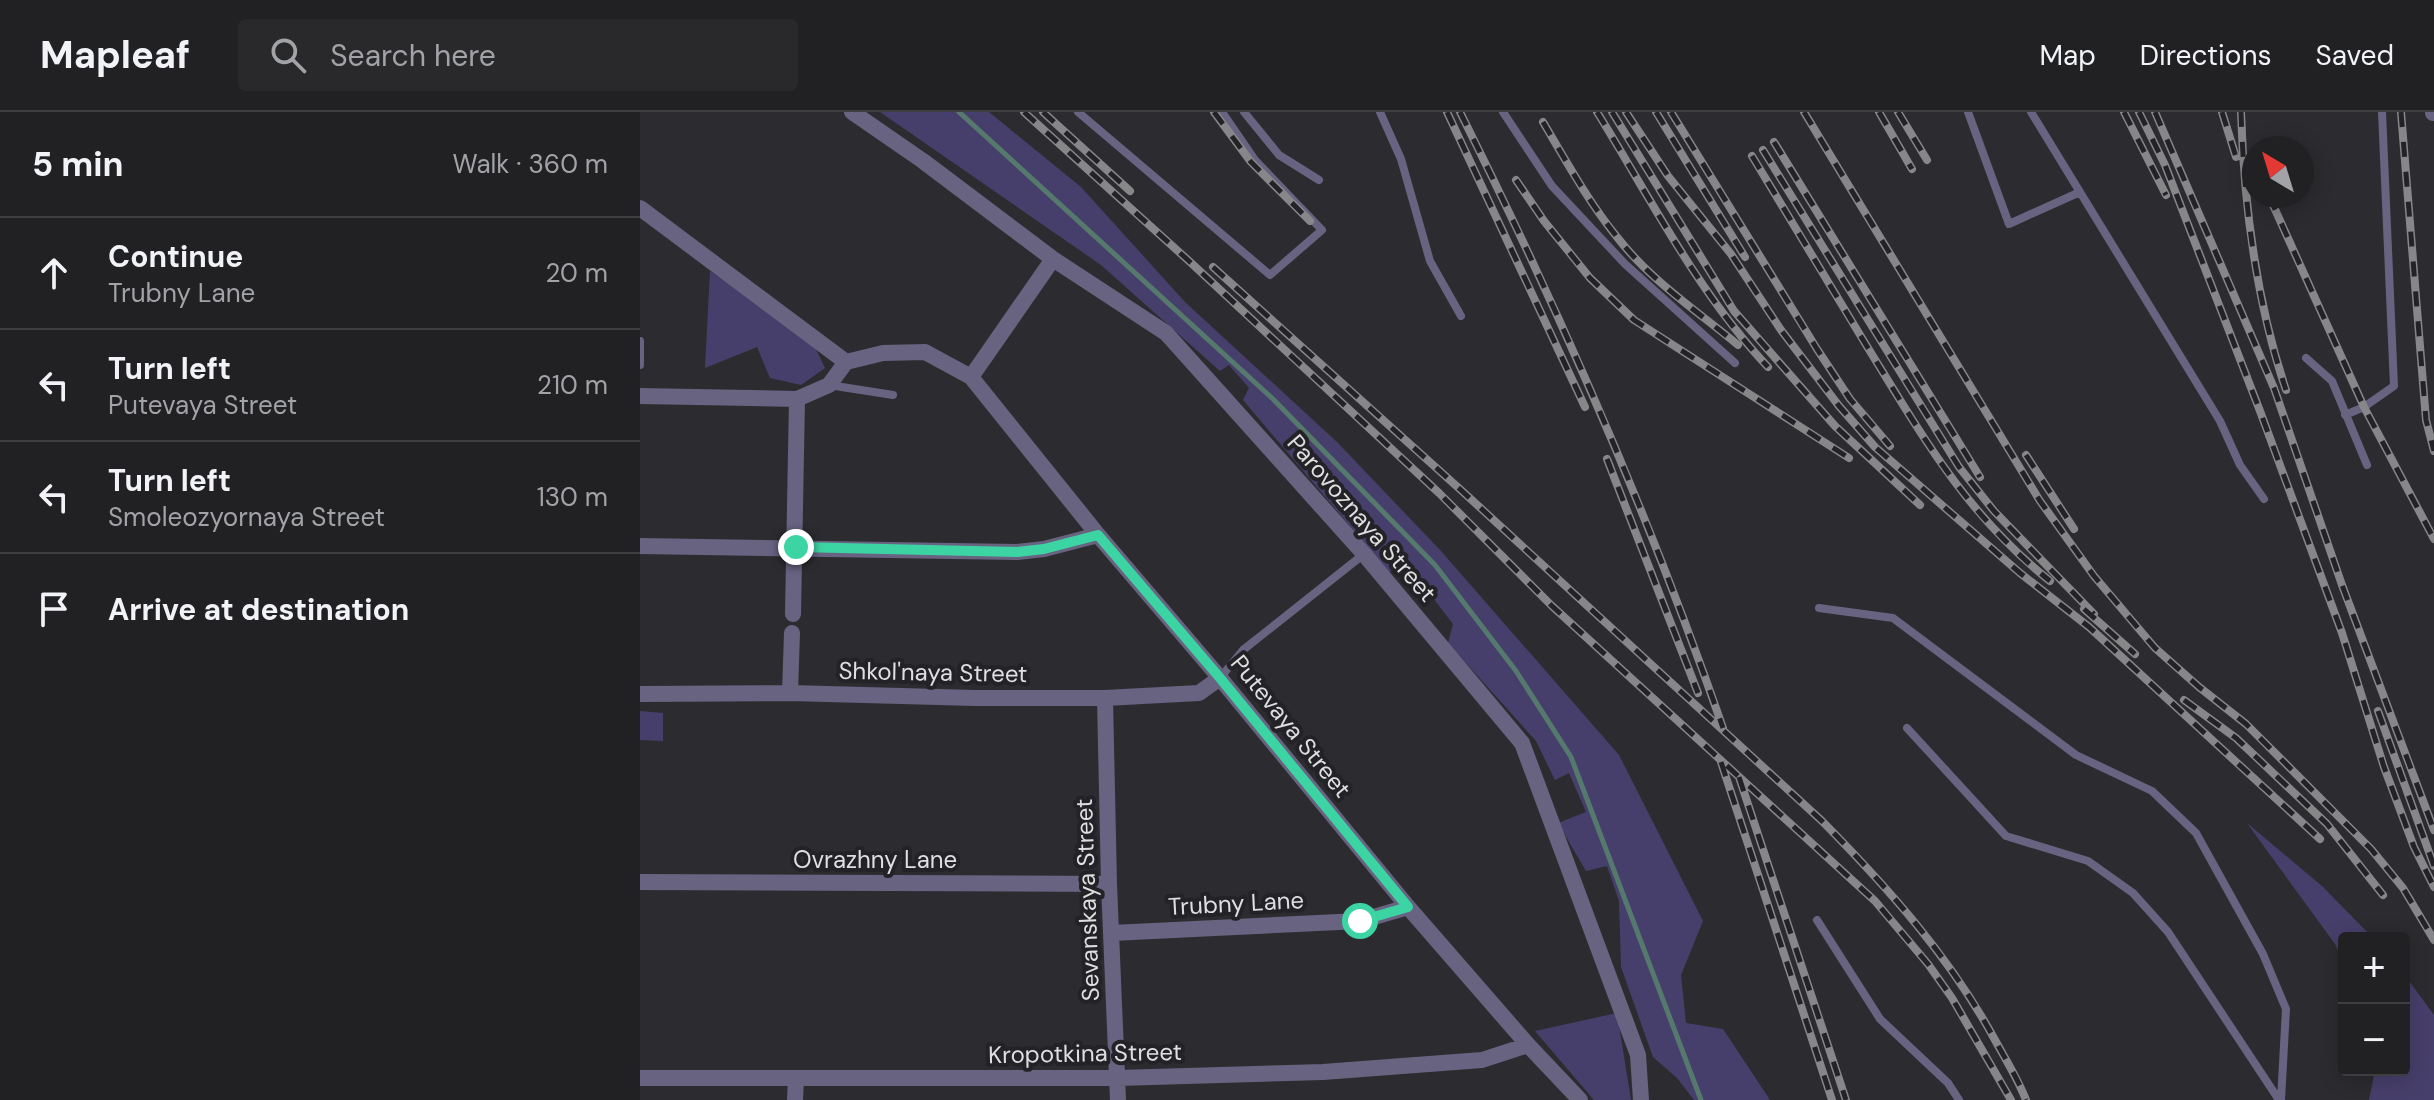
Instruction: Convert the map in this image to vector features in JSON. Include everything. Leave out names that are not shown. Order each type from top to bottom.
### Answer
[{"type":"street","name":"Parovoznaya Street","points":[[852,112],[1053,259],[1166,333],[1364,554],[1522,743],[1638,1055],[1641,1100]]},
{"type":"street","points":[[640,208],[846,362]]},
{"type":"street","points":[[640,396],[797,399],[829,385],[846,362],[883,353],[925,352],[971,377],[1053,259]]},
{"type":"street","name":"Putevaya Street","points":[[971,377],[1098,535],[1408,907],[1580,1100]]},
{"type":"street","points":[[793,614],[797,399]]},
{"type":"street","points":[[640,546],[1017,552],[1044,549],[1098,535]]},
{"type":"street","points":[[790,693],[792,633]]},
{"type":"street","name":"Shkol'naya Street","points":[[640,694],[1105,698],[1199,693],[1220,678]]},
{"type":"street","name":"Sevanskaya Street","points":[[1105,698],[1118,1100]]},
{"type":"street","name":"Ovrazhny Lane","points":[[640,882],[1109,884]]},
{"type":"street","name":"Trubny Lane","points":[[1112,933],[1360,921],[1408,907]]},
{"type":"street","name":"Kropotkina Street","points":[[640,1078],[1118,1078],[1323,1072],[1482,1060],[1528,1045]]},
{"type":"street","points":[[795,1100],[796,1079]]},
{"type":"lane","points":[[1078,112],[1270,275],[1322,230],[1255,160],[1222,112]]},
{"type":"lane","points":[[1244,112],[1279,155],[1319,180]]},
{"type":"lane","points":[[1380,112],[1401,159],[1430,261],[1461,316]]},
{"type":"lane","points":[[1503,112],[1552,186],[1625,264],[1735,363]]},
{"type":"lane","points":[[1968,112],[2009,224],[2080,192]]},
{"type":"lane","points":[[2031,112],[2220,421],[2240,465],[2264,499]]},
{"type":"lane","points":[[2345,415],[2364,407],[2394,386],[2382,112]]},
{"type":"lane","points":[[640,341],[640,365]]},
{"type":"lane","points":[[2306,358],[2332,381],[2367,465]]},
{"type":"lane","points":[[829,385],[893,395]]},
{"type":"lane","points":[[1220,678],[1243,650],[1364,554]]},
{"type":"lane","points":[[1819,608],[1893,618],[2076,755],[2152,791],[2196,833],[2263,954],[2286,1009],[2280,1100]]},
{"type":"lane","points":[[1907,728],[2006,836],[2088,861],[2133,893],[2168,932],[2280,1100]]},
{"type":"lane","points":[[1817,920],[1880,1019],[1948,1083],[1959,1100]]},
{"type":"shaded area","points":[[880,112],[989,112],[1081,187],[1185,302],[1337,442],[1441,551],[1619,755],[1703,921],[1681,975],[1686,1023],[1723,1029],[1770,1100],[1694,1100],[1677,1078],[1653,1057],[1621,967],[1619,901],[1607,866],[1586,871],[1558,823],[1586,812],[1569,773],[1555,780],[1536,741],[1448,643],[1453,624],[1406,563],[1389,572],[1243,400],[1249,388],[1229,365],[1220,371],[1101,265]]},
{"type":"shaded area","points":[[710,271],[813,343],[825,368],[801,385],[770,378],[757,347],[705,368]]},
{"type":"shaded area","points":[[640,711],[663,713],[663,741],[640,740]]},
{"type":"shaded area","points":[[2247,823],[2323,887],[2367,932],[2338,932],[2338,950]]},
{"type":"shaded area","points":[[2410,982],[2434,1015],[2434,1100],[2369,1100],[2374,1076],[2410,1076]]},
{"type":"shaded area","points":[[1617,1013],[1631,1100],[1594,1100],[1535,1031]]},
{"type":"waterway","points":[[959,112],[1273,399],[1435,565],[1516,671],[1571,757],[1701,1100]]},
{"type":"railway","points":[[1024,112],[1439,493],[1552,606],[1875,901],[1952,998],[2011,1100]]},
{"type":"railway","points":[[1043,112],[1130,191]]},
{"type":"railway","points":[[1214,112],[1251,162],[1310,221]]},
{"type":"railway","points":[[1447,112],[1585,407]]},
{"type":"railway","points":[[1460,112],[1602,416],[1665,571],[1723,728]]},
{"type":"railway","points":[[1597,112],[1697,277],[1768,367]]},
{"type":"railway","points":[[1612,112],[1734,311],[1835,426],[1920,505]]},
{"type":"railway","points":[[1626,112],[1668,176],[1731,254],[1781,330],[1875,447],[2020,573],[2089,627],[2320,839]]},
{"type":"railway","points":[[1656,112],[1745,257]]},
{"type":"railway","points":[[1671,112],[1817,349],[1850,399],[1890,446]]},
{"type":"railway","points":[[1804,112],[2040,501],[2094,576],[2155,648],[2246,724],[2371,849],[2403,888],[2434,940]]},
{"type":"railway","points":[[1879,112],[1912,169]]},
{"type":"railway","points":[[1898,112],[1927,160]]},
{"type":"railway","points":[[2124,112],[2166,195]]},
{"type":"railway","points":[[2139,112],[2165,165],[2260,411],[2342,633],[2384,767],[2414,847],[2434,887]]},
{"type":"railway","points":[[2155,112],[2274,388],[2342,585],[2434,830]]},
{"type":"railway","points":[[2222,112],[2236,157]]},
{"type":"railway","points":[[2241,112],[2253,252],[2267,322],[2286,390]]},
{"type":"railway","points":[[2401,112],[2426,420],[2434,451]]},
{"type":"railway","points":[[1543,122],[1587,195],[1630,253],[1659,281],[1738,345]]},
{"type":"railway","points":[[1774,142],[1980,477]]},
{"type":"railway","points":[[1763,150],[1959,467],[1994,511],[2094,614]]},
{"type":"railway","points":[[1752,156],[1888,381],[1948,473],[1994,529],[2050,581]]},
{"type":"railway","points":[[1516,180],[1590,278],[1634,320],[1849,458]]},
{"type":"railway","points":[[2274,208],[2364,407],[2434,539]]},
{"type":"railway","points":[[1213,267],[1822,821],[1871,872],[1938,952],[1977,1010],[2026,1100]]},
{"type":"railway","points":[[2026,455],[2074,529]]},
{"type":"railway","points":[[1607,459],[1698,693]]},
{"type":"railway","points":[[2084,609],[2135,654]]},
{"type":"railway","points":[[2184,700],[2236,738],[2327,824],[2383,895]]},
{"type":"railway","points":[[2378,711],[2434,866]]},
{"type":"railway","points":[[1721,762],[1832,1100]]},
{"type":"railway","points":[[1739,777],[1846,1100]]},
{"type":"route","points":[[796,547],[1017,552],[1044,549],[1098,535],[1408,907],[1360,921]]}]
